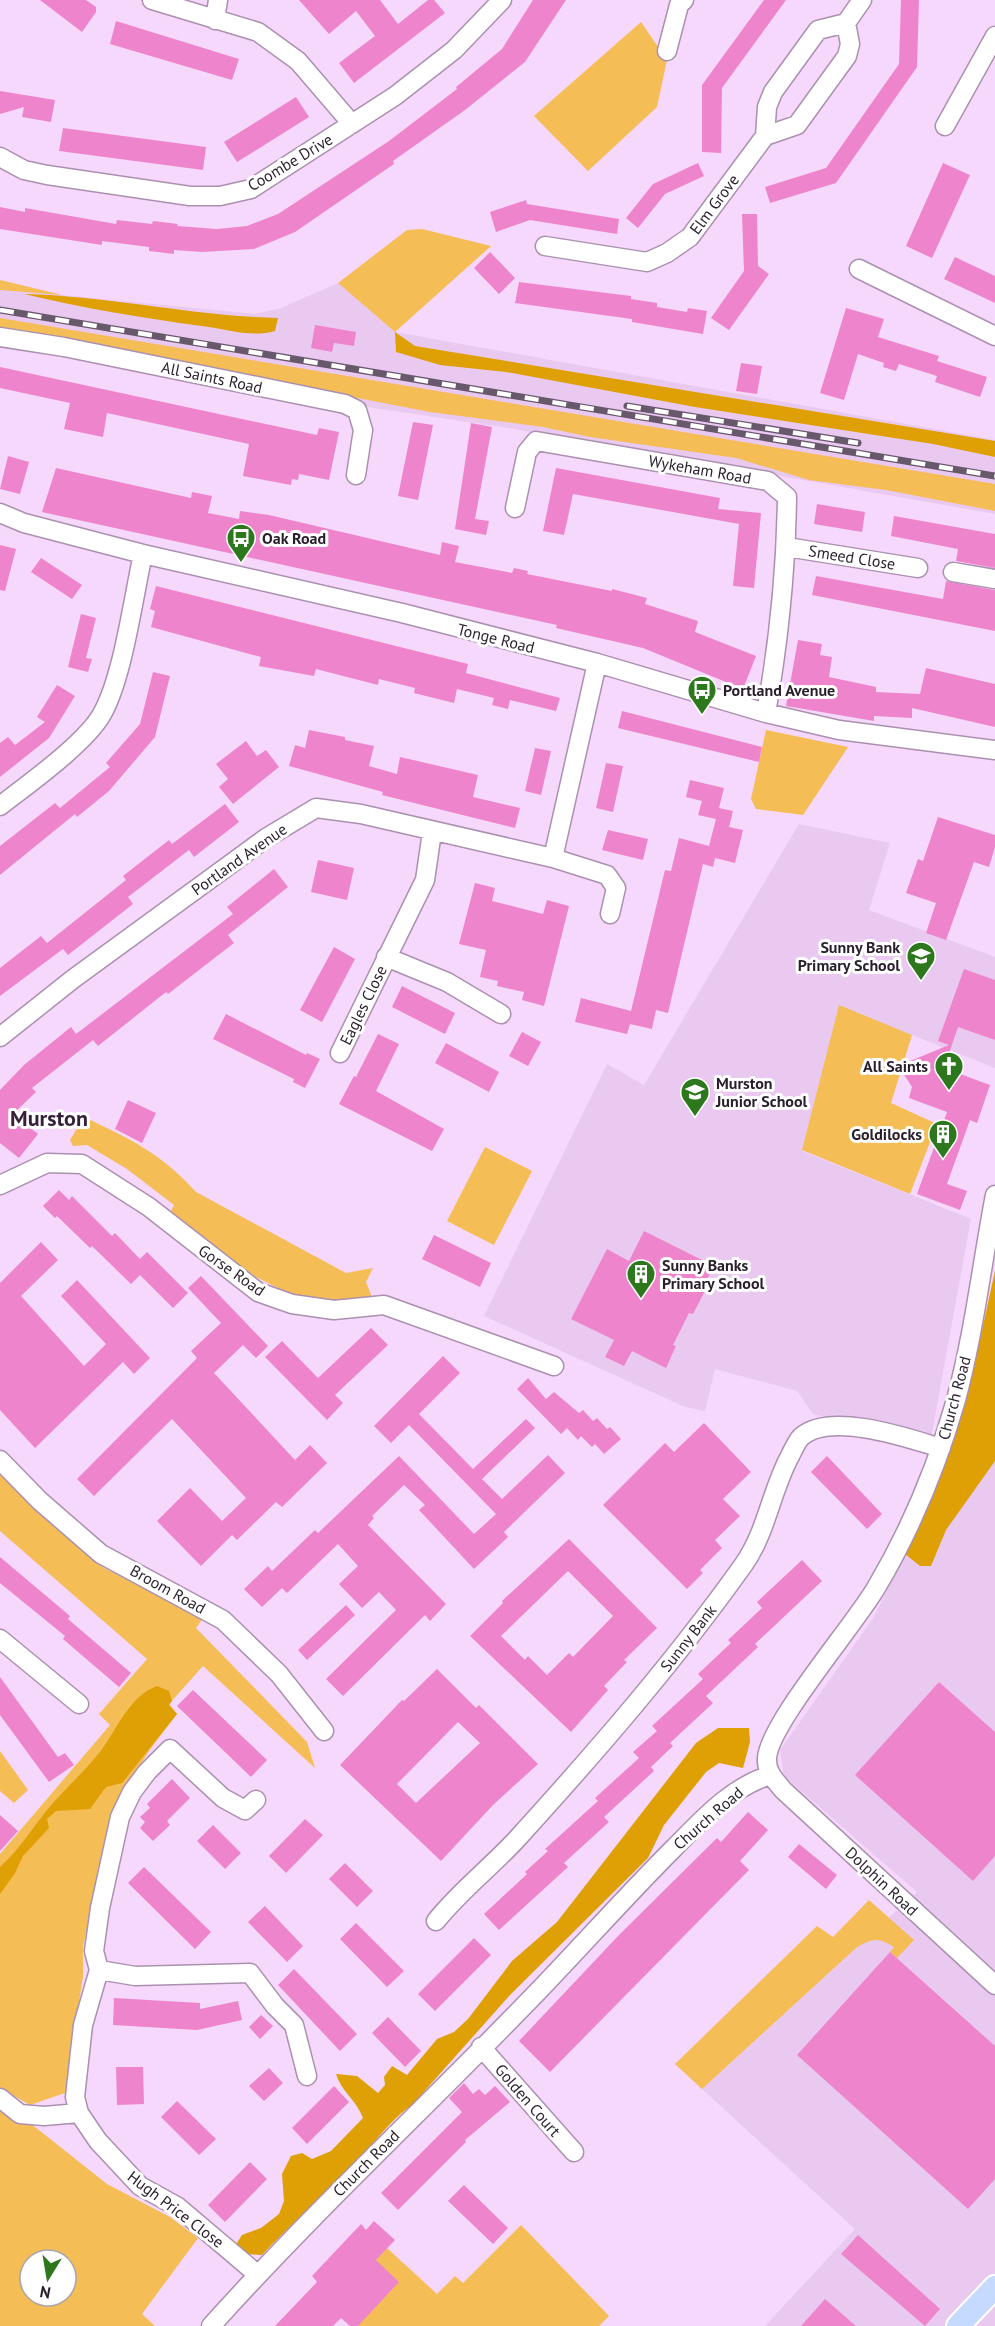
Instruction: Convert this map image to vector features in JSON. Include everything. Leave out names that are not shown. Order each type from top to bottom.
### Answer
[{"type":"main road","points":[[958,2326],[995,2286]]},
{"type":"street","points":[[152,0],[258,32],[283,48],[312,74],[352,124]]},
{"type":"street","points":[[215,20],[218,0]]},
{"type":"street","name":"Coombe Drive","points":[[0,157],[24,170],[47,175],[190,196],[220,196],[251,189],[395,96],[454,50],[502,0]]},
{"type":"street","points":[[667,51],[679,5],[684,0]]},
{"type":"street","points":[[846,23],[832,24],[818,30],[773,92],[767,107],[765,136],[797,125],[847,56],[850,44],[846,23],[862,0]]},
{"type":"street","points":[[945,126],[995,36]]},
{"type":"street","name":"Elm Grove","points":[[546,246],[647,262],[667,253],[690,237],[765,136]]},
{"type":"street","points":[[860,269],[995,336]]},
{"type":"street","name":"All Saints Road","points":[[0,337],[64,347],[345,404],[357,410],[363,430],[356,476]]},
{"type":"street","name":"Wykeham Road","points":[[515,508],[527,452],[536,441],[768,481],[787,497],[787,547],[779,642],[765,713]]},
{"type":"street","name":"Tonge Road","points":[[0,513],[24,523],[143,554],[402,613],[597,663],[765,713],[839,730],[995,750]]},
{"type":"street","name":"Smeed Close","points":[[787,547],[918,568]]},
{"type":"street","points":[[0,806],[51,766],[101,716],[114,682],[143,554]]},
{"type":"street","points":[[953,572],[995,579]]},
{"type":"street","points":[[553,858],[597,663]]},
{"type":"street","name":"Portland Avenue","points":[[0,1037],[73,979],[266,838],[316,808],[361,814],[553,858],[607,875],[616,888],[610,914]]},
{"type":"street","name":"Eagles Close","points":[[340,1053],[425,880],[432,832]]},
{"type":"street","name":"Eagles Close","points":[[386,957],[447,982],[501,1014]]},
{"type":"street","name":"Gorse Road","points":[[0,1185],[47,1162],[82,1164],[149,1208],[258,1292],[292,1304],[334,1310],[384,1305],[554,1366]]},
{"type":"street","name":"Church Road","points":[[211,2326],[258,2274],[709,1814],[744,1786],[770,1775],[766,1760],[776,1732],[875,1590],[908,1530],[941,1448],[967,1350],[995,1195]]},
{"type":"street","name":"Sunny Bank","points":[[436,1921],[454,1899],[514,1843],[679,1651],[746,1562],[764,1529],[771,1498],[801,1437],[824,1425],[898,1434],[941,1448]]},
{"type":"street","name":"Broom Road","points":[[0,1460],[40,1501],[101,1554],[223,1620],[279,1674],[324,1731]]},
{"type":"street","points":[[0,1639],[79,1704]]},
{"type":"street","points":[[0,2098],[20,2114],[44,2116],[79,2114],[75,2097],[83,2025],[99,1970],[94,1951],[100,1908],[120,1817],[132,1792],[147,1772],[170,1749],[223,1798],[245,1810],[256,1800]]},
{"type":"street","name":"Dolphin Road","points":[[770,1775],[995,1985]]},
{"type":"street","points":[[99,1970],[135,1976],[250,1973],[275,2006],[294,2025],[307,2076]]},
{"type":"street","name":"Golden Court","points":[[482,2047],[574,2152]]},
{"type":"street","name":"Hugh Price Close","points":[[79,2114],[117,2163],[140,2186],[178,2207],[258,2274]]},
{"type":"shaded area","points":[[641,22],[667,60],[657,107],[588,171],[534,116]]},
{"type":"shaded area","points":[[422,229],[491,246],[395,332],[338,283],[407,230]]},
{"type":"shaded area","points":[[0,280],[62,295],[255,314],[281,308],[338,283],[395,332],[995,440],[995,514],[515,429],[374,408],[60,338],[0,329]]},
{"type":"shaded area","points":[[0,280],[62,295],[0,290]]},
{"type":"shaded area","points":[[24,294],[88,298],[214,314],[278,318],[275,331],[257,334],[112,312]]},
{"type":"shaded area","points":[[0,318],[995,484],[995,511],[886,490],[809,480],[736,458],[590,437],[543,427],[430,412],[0,329]]},
{"type":"shaded area","points":[[395,332],[415,346],[995,441],[995,457],[933,444],[695,407],[506,372],[440,365],[396,352]]},
{"type":"shaded area","points":[[766,730],[848,747],[803,815],[756,809],[751,799]]},
{"type":"shaded area","name":"Murston Junior School","points":[[799,824],[890,843],[869,910],[995,957],[995,1068],[839,1006],[802,1151],[971,1219],[931,1438],[813,1414],[797,1391],[715,1369],[705,1411],[685,1407],[484,1316],[607,1064],[644,1085]]},
{"type":"shaded area","points":[[839,1005],[912,1035],[891,1103],[937,1124],[910,1194],[802,1150]]},
{"type":"shaded area","points":[[84,1117],[144,1148],[183,1178],[196,1192],[346,1273],[373,1268],[366,1282],[373,1300],[311,1301],[254,1276],[169,1215],[174,1205],[127,1169],[87,1145],[73,1146],[70,1140]]},
{"type":"shaded area","points":[[485,1147],[532,1171],[494,1245],[447,1221]]},
{"type":"shaded area","points":[[995,1270],[995,2326],[765,2326],[855,2229],[702,2089],[917,1892],[784,1776],[780,1750],[874,1617],[905,1554],[946,1459],[972,1376]]},
{"type":"shaded area","points":[[995,1271],[995,1461],[946,1530],[931,1566],[920,1566],[905,1554],[946,1459],[972,1376]]},
{"type":"shaded area","points":[[0,1474],[38,1513],[104,1568],[203,1618],[196,1628],[307,1742],[315,1768],[203,1666],[169,1704],[177,1714],[151,1748],[121,1794],[105,1838],[83,1947],[83,1977],[72,2045],[68,2092],[30,2105],[0,2088],[0,1854],[110,1725],[99,1714],[147,1659],[0,1531]]},
{"type":"shaded area","points":[[157,1686],[169,1691],[172,1701],[169,1705],[177,1714],[122,1783],[106,1787],[90,1809],[56,1811],[47,1819],[49,1828],[23,1856],[15,1873],[0,1894],[0,1867],[19,1847],[47,1810],[100,1752],[131,1705],[147,1691]]},
{"type":"shaded area","points":[[718,1728],[749,1728],[750,1742],[743,1768],[719,1763],[706,1772],[664,1825],[648,1858],[510,1995],[413,2104],[386,2128],[354,2165],[262,2255],[245,2254],[235,2246],[242,2235],[261,2228],[279,2214],[284,2201],[282,2174],[291,2156],[302,2153],[312,2159],[331,2151],[363,2118],[357,2106],[341,2086],[336,2074],[357,2076],[378,2093],[385,2085],[384,2077],[392,2066],[407,2075],[437,2039],[454,2032],[468,2019],[512,1961],[557,1922],[696,1743]]},
{"type":"shaded area","points":[[0,1751],[28,1790],[14,1803],[0,1791]]},
{"type":"shaded area","points":[[869,1900],[914,1940],[897,1958],[890,1952],[894,1947],[879,1940],[866,1942],[856,1948],[702,2089],[675,2064],[817,1926],[833,1937]]},
{"type":"shaded area","points":[[0,2106],[35,2127],[107,2184],[170,2217],[198,2238],[142,2314],[155,2326],[0,2326]]},
{"type":"shaded area","points":[[521,2225],[609,2316],[599,2326],[358,2326],[376,2260],[387,2248],[437,2294],[455,2276],[463,2283]]},
{"type":"building","points":[[40,0],[86,0],[96,7],[96,12],[82,32]]},
{"type":"building","points":[[299,0],[380,0],[398,24],[428,0],[434,0],[445,13],[354,83],[339,63],[375,36],[356,11],[329,34]]},
{"type":"building","points":[[533,0],[566,0],[525,62],[465,110],[393,161],[394,164],[295,232],[254,249],[202,252],[174,250],[174,254],[149,251],[149,247],[102,241],[102,245],[0,229],[0,207],[25,212],[25,208],[116,224],[117,220],[152,224],[153,221],[178,224],[177,226],[217,229],[247,226],[278,214],[389,141],[457,89],[456,87],[502,49]]},
{"type":"building","points":[[764,0],[786,0],[722,88],[721,153],[702,152],[702,85]]},
{"type":"building","points":[[901,0],[919,0],[917,67],[836,183],[770,203],[765,187],[826,168],[899,64]]},
{"type":"building","points":[[116,21],[239,59],[232,80],[110,44]]},
{"type":"building","points":[[0,91],[55,100],[51,122],[22,117],[24,107],[0,114]]},
{"type":"building","points":[[296,97],[309,117],[237,162],[224,142]]},
{"type":"building","points":[[63,128],[206,147],[203,170],[59,151]]},
{"type":"building","points":[[698,163],[704,176],[665,194],[638,228],[626,218],[653,184]]},
{"type":"building","points":[[943,163],[970,175],[932,258],[906,246]]},
{"type":"building","points":[[526,200],[527,204],[619,219],[617,234],[530,220],[496,232],[490,212]]},
{"type":"building","points":[[742,214],[757,214],[758,266],[769,274],[729,330],[711,318],[744,271]]},
{"type":"building","points":[[490,252],[515,278],[499,294],[474,268]]},
{"type":"building","points":[[955,257],[995,276],[995,303],[944,279]]},
{"type":"building","points":[[519,282],[631,296],[631,299],[657,303],[657,307],[687,312],[688,308],[707,311],[703,334],[632,322],[632,319],[515,303]]},
{"type":"building","points":[[846,308],[884,319],[878,337],[939,356],[937,361],[987,377],[980,397],[935,382],[937,376],[899,364],[896,371],[883,367],[884,363],[858,354],[844,400],[820,393]]},
{"type":"building","points":[[315,325],[356,332],[354,346],[334,343],[332,352],[311,348]]},
{"type":"building","points":[[741,363],[762,366],[757,394],[736,391]]},
{"type":"building","points":[[0,367],[317,435],[319,428],[339,432],[329,480],[299,474],[298,480],[292,479],[291,485],[243,476],[249,444],[107,413],[103,437],[64,429],[70,403],[0,388]]},
{"type":"building","points":[[413,422],[433,425],[418,500],[398,496]]},
{"type":"building","points":[[471,423],[492,427],[475,519],[489,521],[486,535],[455,529]]},
{"type":"building","points":[[8,456],[29,462],[20,494],[0,489]]},
{"type":"building","points":[[56,468],[191,498],[192,492],[212,496],[208,513],[239,519],[240,511],[269,515],[440,555],[442,542],[459,546],[455,562],[512,573],[514,568],[528,571],[527,574],[612,591],[612,589],[647,598],[645,604],[698,621],[695,632],[756,656],[743,689],[643,648],[556,628],[557,625],[42,512]]},
{"type":"building","points":[[556,468],[720,498],[718,509],[761,513],[754,588],[733,586],[739,524],[573,494],[564,535],[543,531]]},
{"type":"building","points":[[817,504],[865,512],[862,532],[814,524]]},
{"type":"building","points":[[894,516],[995,534],[995,568],[956,561],[958,549],[891,536]]},
{"type":"building","points":[[0,545],[16,549],[5,591],[0,590]]},
{"type":"building","points":[[41,558],[82,585],[72,599],[31,572]]},
{"type":"building","points":[[816,576],[943,599],[946,581],[995,590],[995,631],[812,595]]},
{"type":"building","points":[[156,586],[468,664],[466,673],[560,698],[556,711],[510,700],[508,709],[492,705],[494,698],[457,689],[454,703],[414,693],[415,688],[379,679],[378,685],[316,669],[314,676],[259,666],[261,657],[151,627],[155,611],[150,609]]},
{"type":"building","points":[[81,614],[96,618],[86,658],[92,659],[88,672],[68,667]]},
{"type":"building","points":[[798,640],[822,644],[820,655],[832,657],[829,677],[876,687],[876,692],[920,694],[926,668],[995,684],[995,727],[912,708],[912,718],[874,716],[874,721],[786,706]]},
{"type":"building","points":[[153,672],[170,676],[155,737],[109,791],[77,817],[75,814],[0,875],[0,846],[55,803],[60,808],[110,767],[106,763],[140,724]]},
{"type":"building","points":[[57,685],[75,696],[49,738],[0,777],[0,743],[8,737],[15,745],[45,722],[37,717]]},
{"type":"building","points":[[622,711],[762,747],[759,762],[618,728]]},
{"type":"building","points":[[309,730],[345,737],[345,740],[374,746],[369,766],[397,774],[400,757],[478,775],[473,797],[520,808],[515,828],[382,795],[383,792],[289,766],[295,745],[305,748]]},
{"type":"building","points":[[246,741],[257,756],[266,750],[279,767],[233,804],[219,787],[228,779],[216,764]]},
{"type":"building","points":[[535,748],[551,751],[541,795],[525,791]]},
{"type":"building","points":[[606,763],[623,766],[613,812],[596,808]]},
{"type":"building","points":[[690,780],[724,788],[719,808],[733,811],[729,827],[743,830],[735,863],[715,858],[713,867],[703,864],[668,1013],[656,1010],[652,1029],[630,1024],[627,1034],[575,1022],[581,998],[631,1011],[665,870],[671,871],[679,838],[709,846],[716,819],[698,815],[702,801],[686,797]]},
{"type":"building","points":[[225,804],[239,822],[194,857],[189,850],[128,897],[133,904],[68,955],[63,949],[0,996],[0,968],[41,936],[47,943],[126,880],[123,876],[169,840],[172,844]]},
{"type":"building","points":[[938,817],[995,835],[995,847],[989,867],[974,862],[946,940],[926,933],[936,903],[906,893],[918,859],[923,861]]},
{"type":"building","points":[[608,830],[648,839],[643,860],[602,850]]},
{"type":"building","points":[[318,860],[354,868],[347,900],[311,892]]},
{"type":"building","points":[[274,869],[288,887],[228,935],[234,943],[168,994],[166,992],[98,1046],[93,1040],[32,1088],[36,1092],[13,1114],[38,1134],[19,1158],[0,1143],[0,1090],[24,1065],[71,1027],[76,1034],[233,914],[227,907]]},
{"type":"building","points":[[475,883],[495,888],[492,901],[543,914],[547,900],[569,906],[544,1006],[522,1000],[524,992],[497,986],[498,981],[480,977],[486,950],[459,944]]},
{"type":"building","points":[[334,947],[355,959],[322,1022],[300,1010]]},
{"type":"building","points":[[964,969],[995,980],[995,1040],[958,1027],[944,1068],[990,1085],[977,1123],[970,1120],[947,1184],[967,1191],[960,1210],[917,1194],[947,1112],[909,1098],[912,1087],[903,1073],[908,1062],[949,1045],[938,1041]]},
{"type":"building","points":[[402,986],[455,1013],[445,1034],[392,1007]]},
{"type":"building","points":[[226,1014],[306,1055],[307,1053],[320,1059],[305,1088],[293,1082],[294,1079],[213,1039]]},
{"type":"building","points":[[522,1032],[541,1042],[528,1066],[509,1056]]},
{"type":"building","points":[[378,1034],[399,1044],[376,1091],[444,1129],[432,1151],[339,1104]]},
{"type":"building","points":[[446,1043],[499,1072],[489,1092],[435,1063]]},
{"type":"building","points":[[128,1100],[156,1113],[142,1143],[115,1129]]},
{"type":"building","points":[[59,1190],[69,1200],[72,1196],[112,1236],[115,1233],[140,1259],[147,1252],[188,1293],[173,1308],[140,1275],[131,1284],[92,1246],[90,1248],[57,1216],[55,1218],[43,1206]]},
{"type":"building","name":"Sunny Banks Primary School","points":[[644,1231],[714,1266],[705,1283],[708,1285],[693,1314],[689,1313],[673,1345],[676,1346],[666,1368],[632,1351],[624,1366],[605,1357],[614,1340],[571,1319],[607,1249],[629,1261]]},
{"type":"building","points":[[434,1235],[491,1263],[480,1287],[422,1259]]},
{"type":"building","points":[[41,1242],[58,1260],[21,1296],[84,1366],[106,1344],[61,1296],[77,1280],[150,1358],[134,1374],[123,1362],[35,1448],[0,1410],[0,1283]]},
{"type":"building","points":[[201,1276],[268,1346],[256,1358],[243,1345],[214,1373],[295,1460],[310,1445],[327,1463],[282,1507],[276,1502],[237,1540],[232,1535],[201,1566],[157,1521],[190,1488],[222,1521],[246,1498],[172,1419],[94,1496],[77,1479],[197,1358],[191,1351],[221,1323],[188,1288]]},
{"type":"building","points":[[371,1328],[388,1345],[335,1395],[343,1403],[327,1420],[265,1357],[282,1341],[318,1378]]},
{"type":"building","points":[[443,1356],[460,1373],[419,1414],[473,1469],[526,1419],[535,1428],[482,1479],[502,1499],[548,1455],[565,1473],[504,1532],[508,1537],[474,1569],[419,1510],[425,1505],[404,1485],[372,1516],[374,1518],[368,1525],[446,1604],[430,1621],[425,1615],[343,1696],[326,1679],[396,1610],[379,1592],[362,1608],[339,1584],[358,1566],[338,1544],[287,1593],[282,1588],[262,1607],[244,1589],[268,1566],[272,1571],[315,1530],[318,1533],[399,1456],[474,1534],[496,1514],[409,1425],[391,1443],[374,1426]]},
{"type":"building","points":[[528,1378],[546,1399],[554,1392],[579,1413],[583,1410],[593,1421],[597,1418],[607,1429],[610,1427],[621,1439],[604,1454],[595,1444],[592,1447],[581,1436],[578,1440],[567,1428],[561,1434],[517,1389]]},
{"type":"building","points":[[704,1423],[751,1472],[723,1499],[740,1516],[715,1540],[722,1548],[700,1570],[703,1573],[687,1589],[603,1505],[665,1443],[674,1452]]},
{"type":"building","points":[[827,1456],[882,1514],[867,1529],[811,1472]]},
{"type":"building","points":[[569,1539],[657,1628],[624,1660],[627,1662],[604,1686],[608,1690],[571,1732],[470,1636],[503,1603],[502,1601]],"holes":[[[568,1571],[613,1616],[573,1657],[569,1653],[547,1675],[528,1656],[525,1660],[501,1636]]]},
{"type":"building","points":[[0,1557],[70,1616],[68,1619],[131,1673],[119,1687],[63,1639],[65,1636],[0,1583]]},
{"type":"building","points":[[802,1560],[822,1581],[755,1644],[758,1647],[706,1696],[713,1703],[670,1743],[673,1746],[651,1767],[654,1771],[604,1817],[609,1822],[564,1863],[568,1867],[499,1930],[484,1914],[527,1874],[525,1872],[548,1851],[545,1849],[598,1801],[595,1798],[639,1758],[633,1752],[657,1731],[652,1726],[703,1679],[698,1674],[731,1643],[728,1640],[762,1608],[757,1602]]},
{"type":"building","points":[[346,1605],[355,1615],[307,1660],[298,1650]]},
{"type":"building","points":[[437,1669],[476,1708],[479,1705],[538,1764],[493,1805],[441,1861],[340,1765],[402,1700],[404,1701]],"holes":[[[458,1722],[480,1743],[416,1803],[397,1784]]]},
{"type":"building","points":[[0,1677],[58,1757],[65,1753],[74,1765],[49,1782],[0,1715]]},
{"type":"building","points":[[939,1682],[995,1732],[995,1856],[973,1881],[855,1775]]},
{"type":"building","points":[[193,1690],[267,1760],[251,1777],[177,1706]]},
{"type":"building","points":[[172,1779],[190,1798],[167,1821],[170,1825],[153,1841],[140,1828],[145,1822],[140,1817],[150,1808],[147,1804]]},
{"type":"building","points":[[748,1812],[768,1830],[740,1861],[749,1870],[550,2072],[519,2041],[619,1935],[717,1838],[721,1842]]},
{"type":"building","points":[[0,1815],[18,1831],[0,1851]]},
{"type":"building","points":[[305,1819],[323,1835],[286,1873],[269,1856]]},
{"type":"building","points":[[213,1825],[241,1853],[225,1869],[197,1841]]},
{"type":"building","points":[[799,1844],[837,1875],[826,1889],[788,1857]]},
{"type":"building","points":[[345,1863],[373,1891],[357,1907],[329,1879]]},
{"type":"building","points":[[144,1867],[211,1932],[195,1949],[128,1883]]},
{"type":"building","points":[[265,1906],[303,1946],[287,1962],[248,1922]]},
{"type":"building","points":[[356,1923],[404,1971],[387,1987],[340,1939]]},
{"type":"building","points":[[474,1938],[491,1955],[435,2011],[418,1994]]},
{"type":"building","points":[[890,1952],[995,2046],[995,2179],[968,2209],[797,2055]]},
{"type":"building","points":[[294,1969],[357,2034],[340,2051],[278,1985]]},
{"type":"building","points":[[114,1998],[200,2003],[200,2009],[238,2001],[242,2020],[197,2030],[113,2025]]},
{"type":"building","points":[[261,2015],[273,2026],[260,2039],[249,2027]]},
{"type":"building","points":[[388,2017],[421,2051],[405,2067],[372,2033]]},
{"type":"building","points":[[116,2067],[143,2067],[144,2104],[117,2105]]},
{"type":"building","points":[[269,2068],[283,2083],[264,2101],[249,2086]]},
{"type":"building","points":[[464,2083],[473,2094],[479,2089],[485,2095],[495,2086],[510,2102],[465,2140],[466,2142],[398,2210],[381,2193],[462,2112],[449,2098]]},
{"type":"building","points":[[334,2086],[349,2102],[307,2144],[292,2128]]},
{"type":"building","points":[[177,2101],[216,2139],[199,2155],[161,2117]]},
{"type":"building","points":[[250,2162],[267,2179],[225,2222],[208,2205]]},
{"type":"building","points":[[464,2185],[508,2228],[493,2244],[448,2201]]},
{"type":"building","points":[[374,2221],[395,2240],[376,2260],[399,2282],[358,2326],[350,2326],[341,2318],[333,2326],[275,2326],[317,2282],[312,2276],[361,2224],[366,2230]]},
{"type":"building","points":[[858,2235],[940,2309],[925,2326],[841,2254]]},
{"type":"building","points":[[825,2299],[856,2326],[801,2326]]},
{"type":"railway","points":[[0,310],[995,476]]},
{"type":"railway","points":[[627,406],[858,443]]},
{"type":"place","name":"Oak Road","points":[[241,564]]},
{"type":"place","name":"Portland Avenue","points":[[702,716]]},
{"type":"place","name":"Sunny Bank Primary School","points":[[921,982]]},
{"type":"place","name":"All Saints","points":[[949,1092]]},
{"type":"place","name":"Murston Junior School","points":[[695,1118]]},
{"type":"place","name":"Goldilocks","points":[[943,1160]]},
{"type":"place","name":"Sunny Banks Primary School","points":[[641,1300]]},
{"type":"district","name":"Murston","points":[[49,1118]]}]
